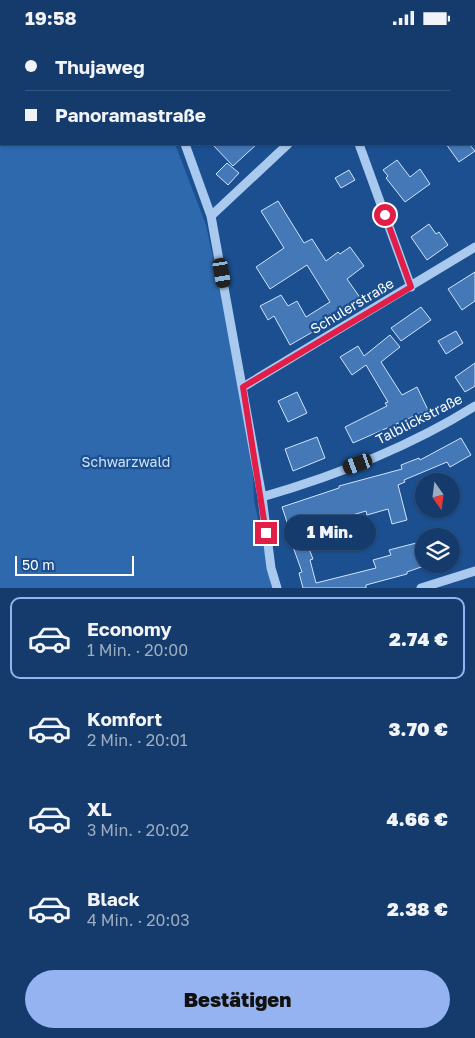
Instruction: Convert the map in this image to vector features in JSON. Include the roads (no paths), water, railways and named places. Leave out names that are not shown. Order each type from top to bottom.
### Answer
[{"type":"street","points":[[185,145],[211,216],[262,497],[271,568],[277,588]]},
{"type":"street","points":[[211,216],[287,145]]},
{"type":"street","points":[[359,145],[411,287]]},
{"type":"street","name":"Schulerstraße","points":[[243,387],[475,247]]},
{"type":"street","name":"Talblickstraße","points":[[262,497],[376,457],[443,426],[475,405]]},
{"type":"street","points":[[421,588],[475,571]]},
{"type":"park label","name":"Schwarzwald","points":[[126,462]]}]
